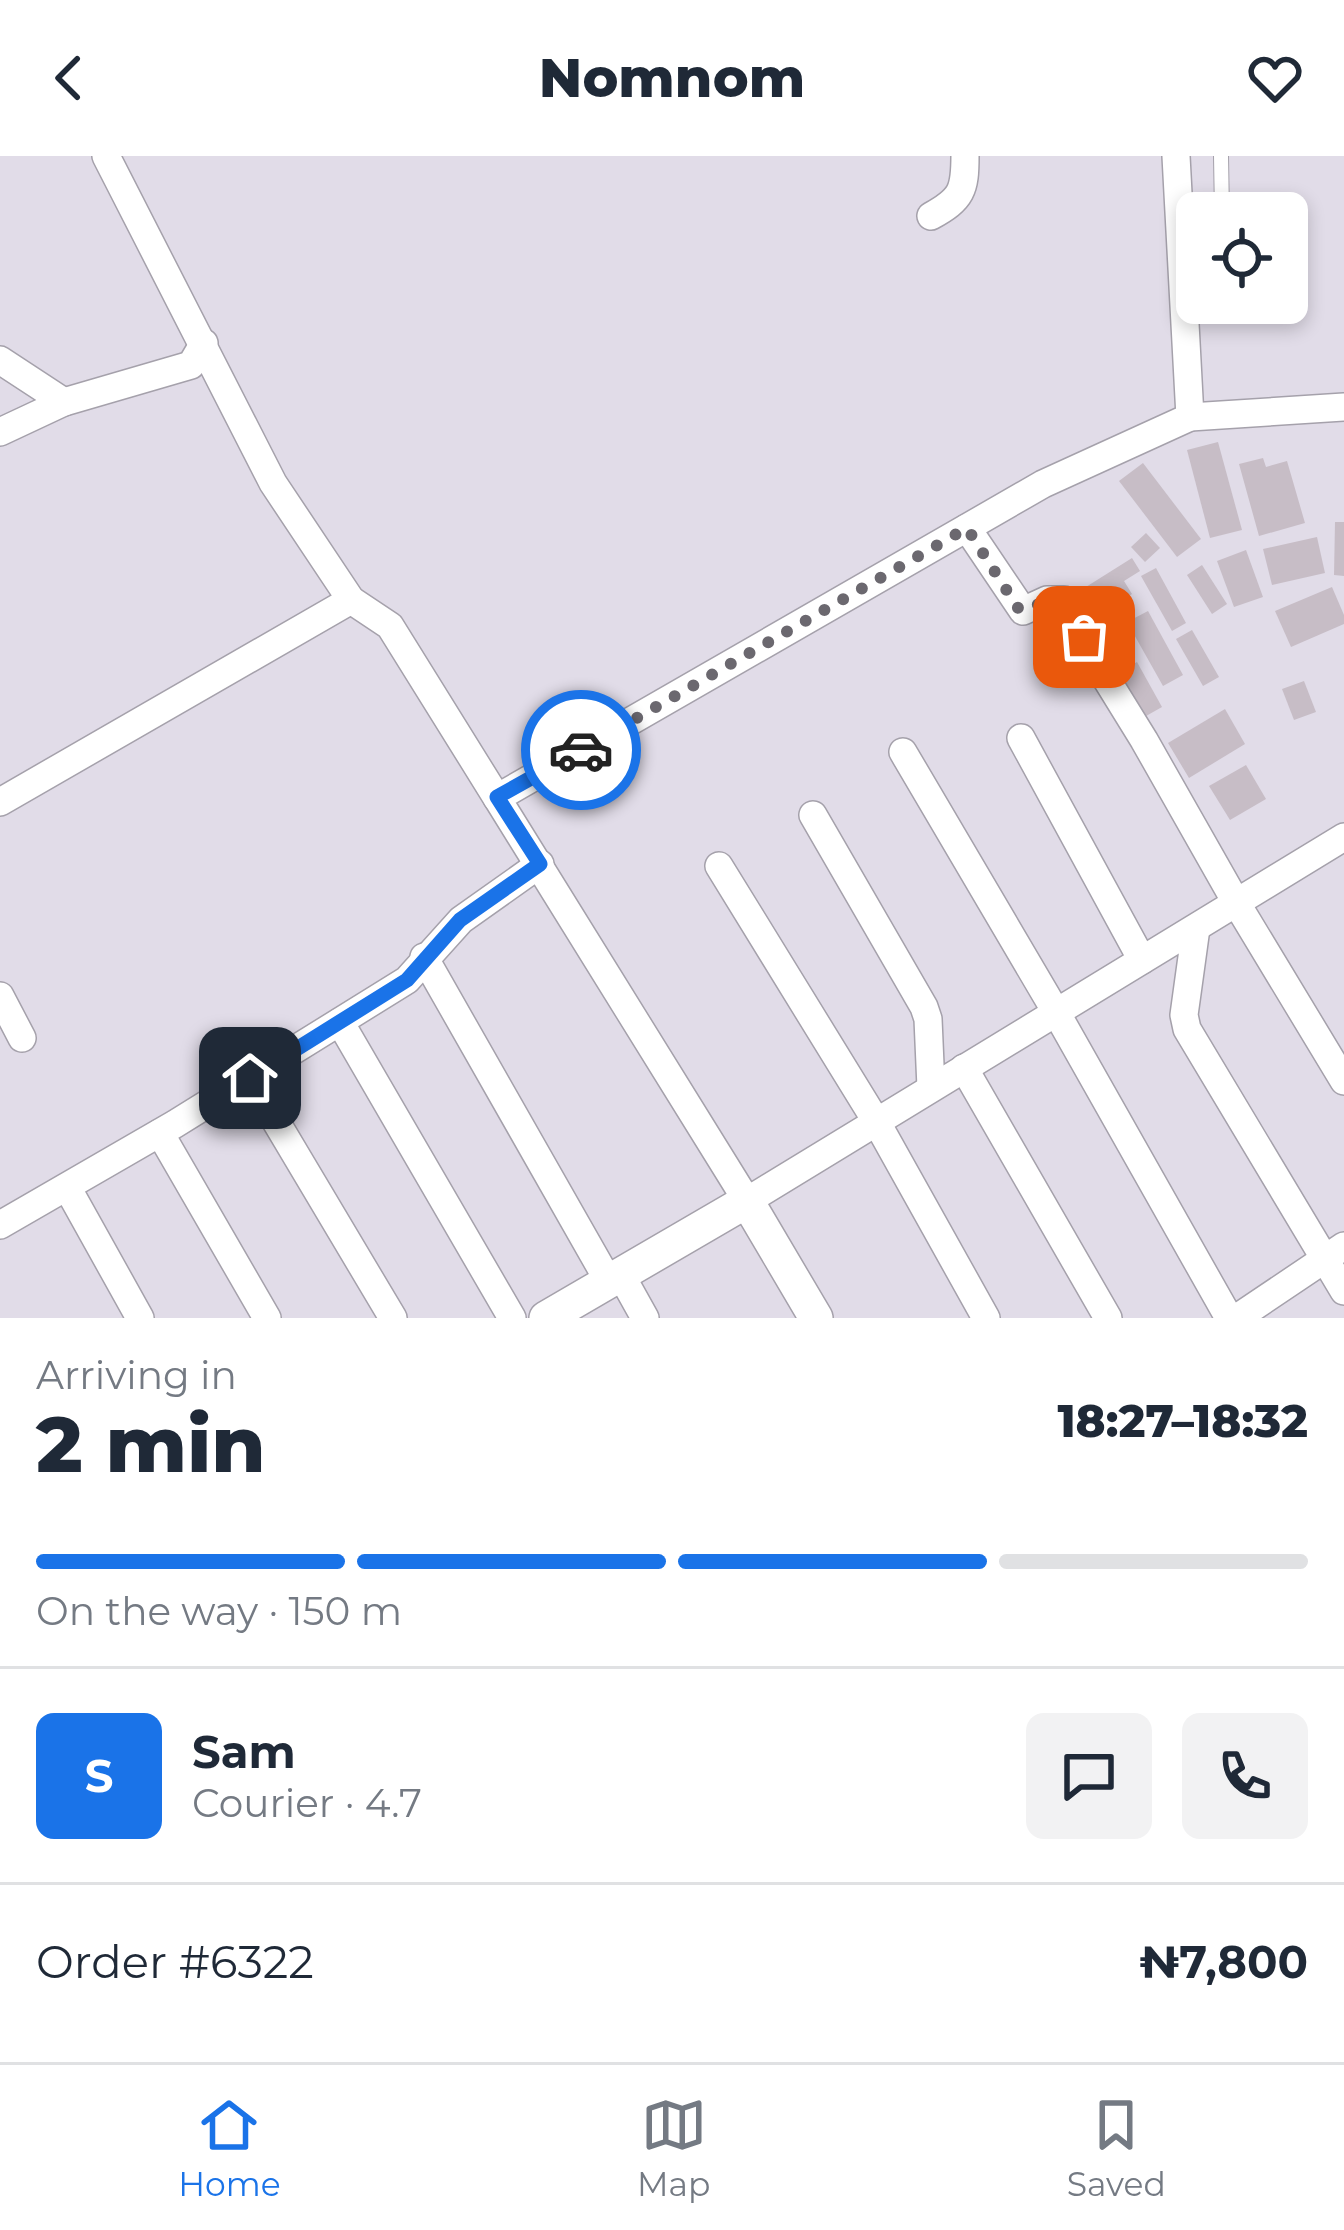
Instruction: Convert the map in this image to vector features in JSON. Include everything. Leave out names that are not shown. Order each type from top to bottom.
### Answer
[{"type":"street","points":[[106,156],[273,483],[351,600],[390,626],[816,1318]]},
{"type":"street","points":[[932,216],[963,190],[965,156]]},
{"type":"street","points":[[1176,156],[1190,417]]},
{"type":"street","points":[[0,432],[64,402],[191,365],[204,344]]},
{"type":"street","points":[[0,360],[64,402]]},
{"type":"street","points":[[497,797],[1043,484],[1190,417],[1344,407]]},
{"type":"street","points":[[967,528],[1022,611],[1046,600],[1064,600],[1086,646],[1344,1081]]},
{"type":"street","points":[[0,802],[351,600]]},
{"type":"street","points":[[1022,738],[1142,960]]},
{"type":"street","points":[[903,752],[1233,1318],[1335,1252]]},
{"type":"street","points":[[813,815],[924,1007],[931,1088]]},
{"type":"street","points":[[546,1318],[747,1201],[1344,836]]},
{"type":"street","points":[[0,1225],[160,1133],[407,980],[460,920],[540,864]]},
{"type":"street","points":[[719,866],[876,1121],[986,1318]]},
{"type":"street","points":[[1196,928],[1184,1015],[1187,1029],[1335,1252],[1344,1291]]},
{"type":"street","points":[[424,957],[615,1278],[645,1318]]},
{"type":"street","points":[[0,996],[22,1038]]},
{"type":"street","points":[[340,1022],[512,1318]]},
{"type":"street","points":[[964,1068],[1108,1318]]},
{"type":"street","points":[[250,1078],[393,1318]]},
{"type":"street","points":[[160,1133],[267,1318]]},
{"type":"street","points":[[67,1187],[140,1318]]},
{"type":"lane","points":[[1221,156],[1222,192]]},
{"type":"building","points":[[1218,442],[1242,530],[1210,538],[1187,450]]},
{"type":"building","points":[[1263,458],[1266,467],[1287,461],[1305,523],[1259,536],[1239,464]]},
{"type":"building","points":[[1143,463],[1201,539],[1177,557],[1119,481]]},
{"type":"building","points":[[1335,522],[1344,522],[1344,576],[1334,575]]},
{"type":"building","points":[[1146,533],[1160,548],[1145,562],[1131,547]]},
{"type":"building","points":[[1317,537],[1325,573],[1272,585],[1263,549]]},
{"type":"building","points":[[1246,550],[1263,597],[1234,607],[1217,561]]},
{"type":"building","points":[[1132,558],[1140,571],[1124,581],[1132,594],[1086,623],[1070,597]]},
{"type":"building","points":[[1202,565],[1227,604],[1212,614],[1187,575]]},
{"type":"building","points":[[1156,568],[1186,623],[1172,631],[1141,576]]},
{"type":"building","points":[[1332,587],[1344,624],[1291,647],[1275,611]]},
{"type":"building","points":[[1113,610],[1135,650],[1111,663],[1089,623]]},
{"type":"building","points":[[1148,611],[1183,675],[1163,686],[1127,622]]},
{"type":"building","points":[[1192,630],[1219,677],[1203,686],[1176,639]]},
{"type":"building","points":[[1137,662],[1162,707],[1139,720],[1114,675]]},
{"type":"building","points":[[1304,681],[1316,712],[1294,720],[1282,689]]},
{"type":"building","points":[[1225,709],[1245,744],[1189,778],[1168,743]]},
{"type":"building","points":[[1246,765],[1266,799],[1230,820],[1209,786]]},
{"type":"way so far","points":[[581,750],[967,528],[1018,608],[1028,610],[1046,600],[1064,600],[1084,637]]},
{"type":"route","points":[[250,1078],[407,980],[460,920],[540,864],[497,797],[581,750]]}]
